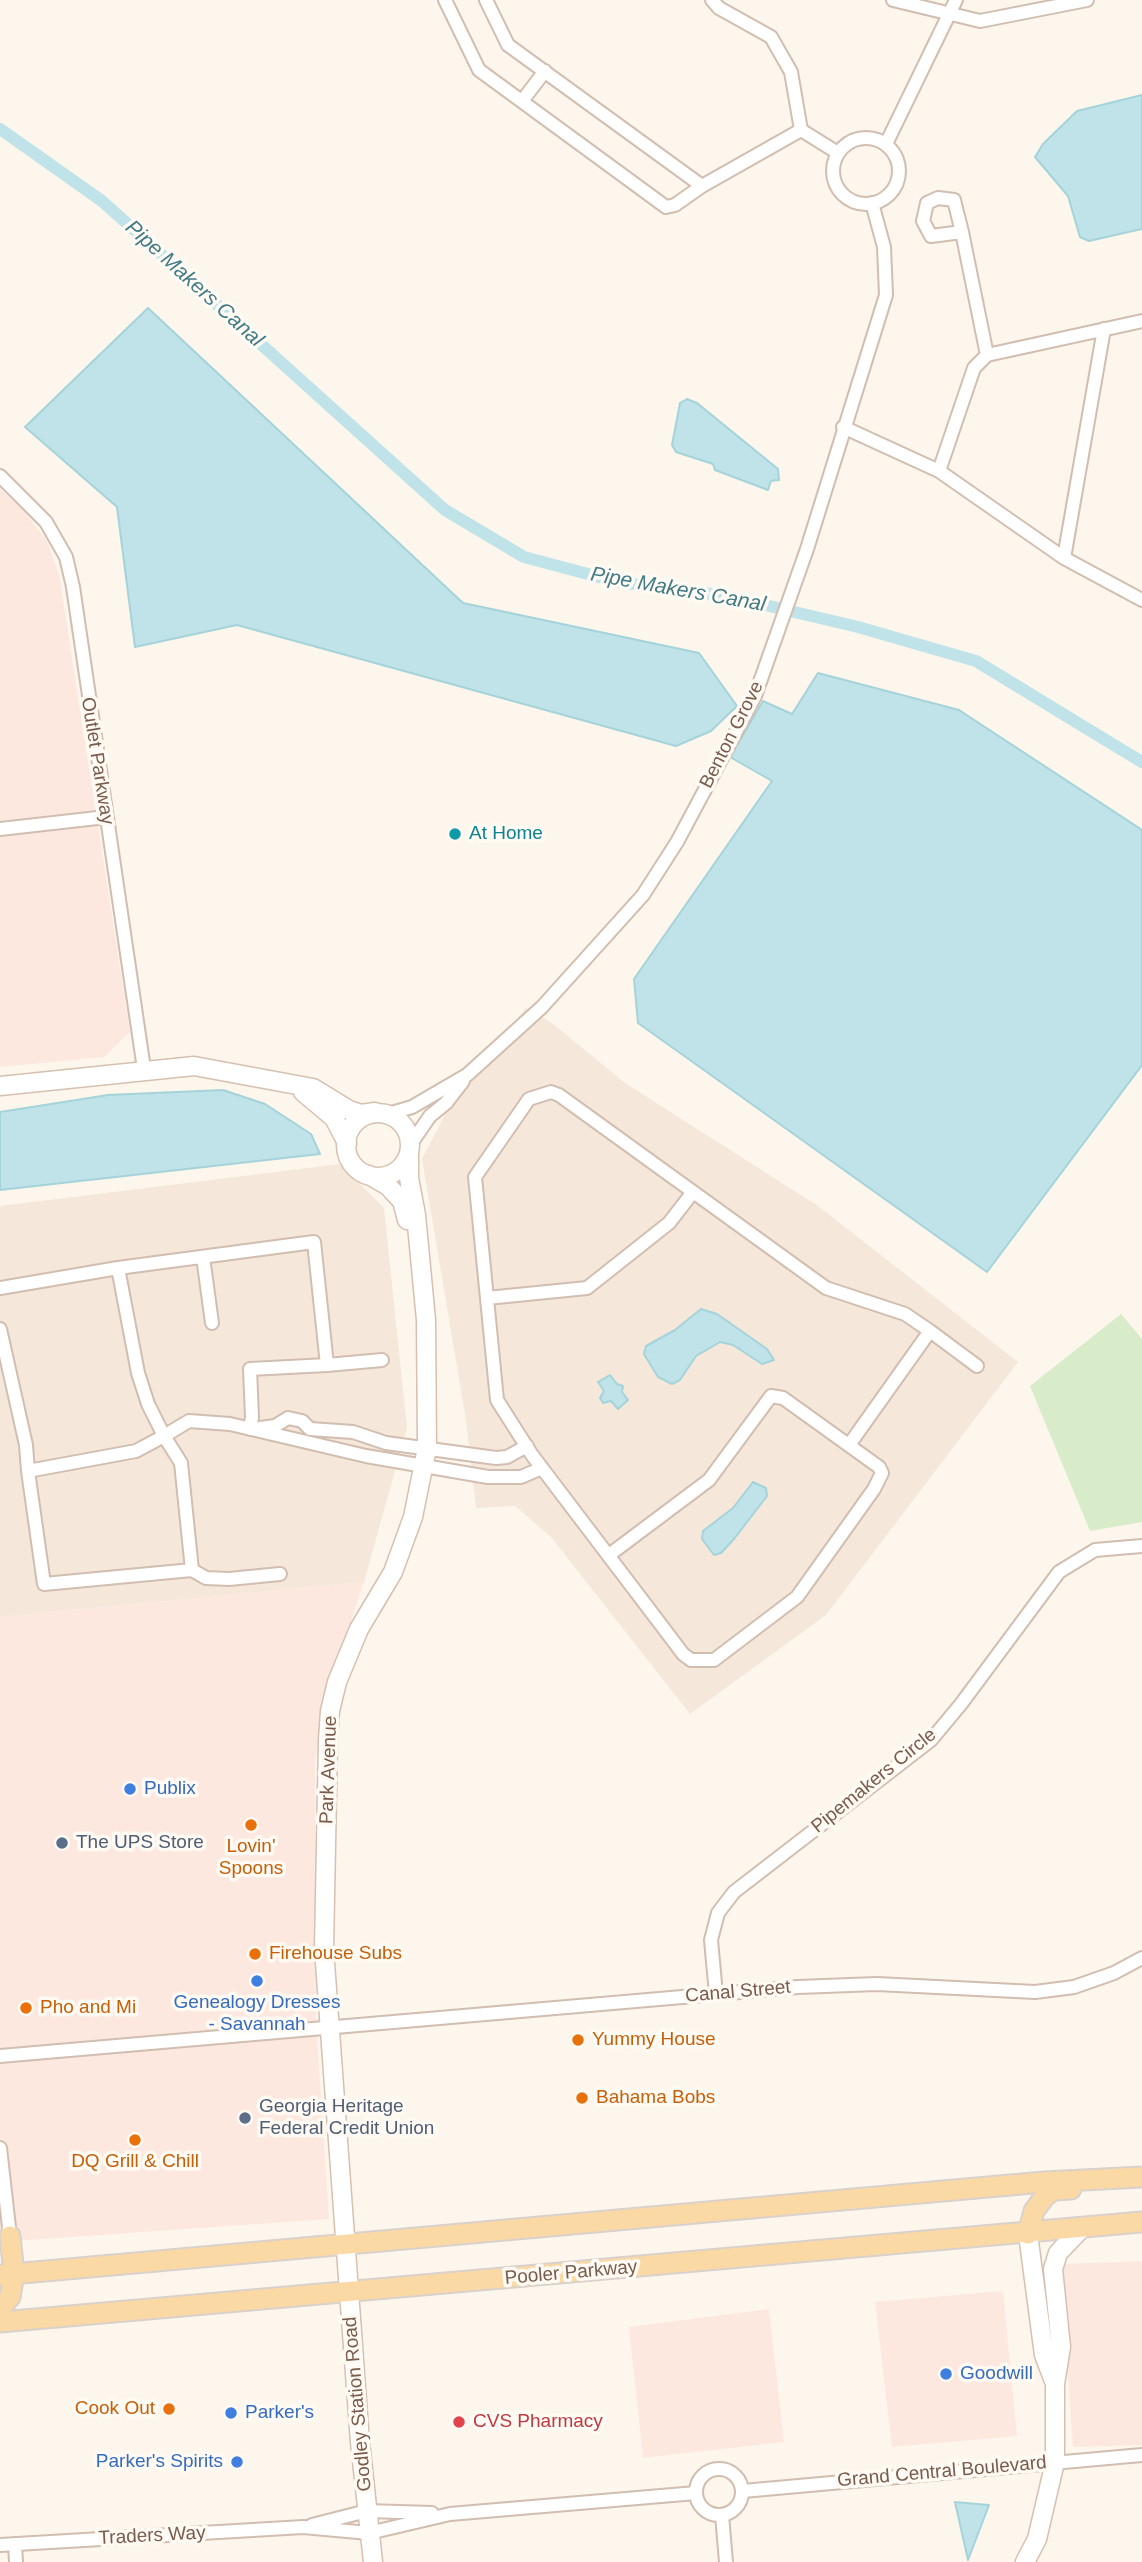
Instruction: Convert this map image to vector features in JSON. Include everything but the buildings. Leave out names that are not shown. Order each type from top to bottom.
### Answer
[{"type":"main road","points":[[7,2274],[1044,2182],[1142,2177]]},
{"type":"main road","points":[[1028,2234],[1034,2211],[1045,2196],[1054,2190],[1142,2185]]},
{"type":"main road","name":"Pooler Parkway","points":[[0,2322],[1142,2222]]},
{"type":"main road","points":[[5,2244],[43,2266],[64,2270]]},
{"type":"main road","points":[[0,2309],[10,2297],[5,2244]]},
{"type":"street","points":[[444,0],[479,70],[667,206],[675,205],[702,186],[802,130]]},
{"type":"street","points":[[486,0],[508,46],[702,186]]},
{"type":"street","points":[[712,0],[719,8],[771,37],[790,72],[802,130],[838,153]]},
{"type":"street","points":[[893,0],[980,21],[1087,0]]},
{"type":"street","points":[[886,144],[956,0]]},
{"type":"street","points":[[522,101],[545,71]]},
{"type":"street","points":[[865,138],[886,144],[893,152],[899,173],[891,192],[872,203],[851,200],[836,184],[833,174],[838,153],[845,145],[865,138]]},
{"type":"street","name":"Benton Grove","points":[[410,1150],[430,1116],[446,1102],[467,1075],[541,1007],[643,895],[677,842],[755,696],[797,579],[886,295],[884,247],[872,203]]},
{"type":"street","points":[[962,232],[987,355]]},
{"type":"street","points":[[939,471],[974,368],[987,355],[1142,321]]},
{"type":"street","points":[[1064,558],[1104,329]]},
{"type":"street","points":[[843,427],[939,471],[1064,558],[1142,600]]},
{"type":"street","name":"Outlet Parkway","points":[[0,476],[46,522],[66,557],[73,587],[144,1069]]},
{"type":"street","points":[[0,829],[106,817]]},
{"type":"street","points":[[0,1086],[144,1069],[194,1066],[313,1088],[361,1114],[382,1113],[399,1120],[407,1130],[410,1150],[394,1173],[369,1175],[350,1160],[347,1143],[334,1118],[298,1087]]},
{"type":"street","name":"Benton Grove","points":[[382,1113],[412,1107],[467,1075]]},
{"type":"street","points":[[608,1555],[709,1480],[771,1396],[783,1398],[879,1467],[882,1473],[874,1489],[797,1597],[714,1660],[691,1660],[683,1654],[542,1468],[497,1400],[475,1177],[529,1099],[551,1093],[559,1095],[826,1288],[905,1314],[977,1366]]},
{"type":"street","points":[[347,1143],[354,1124],[382,1113]]},
{"type":"street","name":"Park Avenue","points":[[347,2245],[324,1949],[330,1711],[337,1682],[359,1629],[393,1572],[413,1517],[425,1467],[426,1320],[410,1150]]},
{"type":"street","name":"Park Avenue","points":[[369,1175],[388,1186],[402,1201],[408,1222],[416,1231]]},
{"type":"street","points":[[487,1298],[587,1288],[669,1223],[693,1192]]},
{"type":"street","points":[[0,1288],[118,1268],[314,1242],[327,1365]]},
{"type":"street","points":[[204,1257],[212,1323]]},
{"type":"street","points":[[118,1268],[138,1373],[148,1404],[181,1463],[192,1570]]},
{"type":"street","points":[[849,1445],[930,1331]]},
{"type":"street","points":[[0,1332],[26,1445],[44,1584],[192,1570],[206,1577],[229,1579],[280,1574]]},
{"type":"street","points":[[252,1429],[250,1369],[382,1360]]},
{"type":"street","points":[[252,1429],[275,1426],[288,1418],[302,1421],[310,1429],[353,1432],[386,1443],[496,1458],[507,1457],[527,1447]]},
{"type":"street","points":[[28,1471],[136,1451],[189,1421],[207,1420],[425,1467],[506,1479],[522,1477],[542,1468]]},
{"type":"street","name":"Pipemakers Circle","points":[[716,1994],[712,1956],[714,1926],[724,1902],[931,1740],[1059,1572],[1095,1550],[1142,1546]]},
{"type":"street","name":"Canal Street","points":[[0,2056],[716,1994],[877,1984],[1035,1992],[1074,1987],[1114,1973],[1142,1958]]},
{"type":"street","points":[[0,2148],[5,2244]]},
{"type":"street","points":[[1025,2562],[1037,2539],[1055,2462],[1055,2384],[1061,2347],[1053,2269],[1058,2253],[1081,2229]]},
{"type":"street","points":[[1028,2234],[1044,2355],[1055,2384]]},
{"type":"street","name":"Godley Station Road","points":[[347,2245],[373,2562]]},
{"type":"street","name":"Grand Central Boulevard","points":[[743,2491],[1142,2455]]},
{"type":"street","points":[[717,2469],[732,2472],[743,2491],[739,2504],[722,2515],[702,2507],[696,2493],[699,2480],[717,2469]]},
{"type":"street","points":[[367,2511],[450,2514],[696,2493]]},
{"type":"street","name":"Traders Way","points":[[303,2527],[367,2511]]},
{"type":"street","points":[[369,2533],[450,2514]]},
{"type":"street","points":[[722,2515],[726,2562]]},
{"type":"street","name":"Traders Way","points":[[0,2545],[303,2527],[369,2533]]},
{"type":"street","points":[[15,2544],[16,2562]]},
{"type":"shaded area","points":[[0,489],[22,509],[47,541],[59,574],[130,1032],[104,1057],[0,1067]]},
{"type":"shaded area","points":[[526,1008],[552,1023],[625,1083],[818,1206],[1018,1362],[826,1615],[690,1714],[551,1537],[515,1506],[476,1508],[466,1420],[422,1159],[451,1103]]},
{"type":"shaded area","points":[[340,1164],[384,1208],[407,1428],[364,1582],[0,1617],[0,1206]]},
{"type":"shaded area","points":[[364,1582],[322,1708],[315,1764],[316,2022],[329,2219],[0,2242],[0,1617]]},
{"type":"shaded area","points":[[1142,2261],[1142,2445],[1073,2447],[1060,2264]]},
{"type":"shaded area","points":[[1003,2291],[1017,2436],[892,2447],[875,2302]]},
{"type":"shaded area","points":[[769,2309],[784,2442],[643,2458],[629,2327]]},
{"type":"green space","points":[[1121,1314],[1142,1339],[1142,1522],[1090,1531],[1030,1386]]},
{"type":"water","points":[[1142,95],[1142,229],[1089,241],[1080,237],[1068,196],[1035,157],[1043,144],[1077,111]]},
{"type":"water","points":[[148,308],[463,603],[699,653],[737,706],[711,731],[676,746],[237,625],[135,647],[117,507],[25,427]]},
{"type":"water","points":[[687,399],[697,403],[778,469],[779,480],[771,481],[768,490],[715,470],[713,464],[676,452],[672,445],[680,403]]},
{"type":"water","points":[[818,673],[959,710],[1142,830],[1142,1065],[987,1272],[638,1023],[634,979],[772,781],[730,757],[763,701],[792,714]]},
{"type":"water","points":[[223,1090],[265,1104],[311,1134],[320,1154],[0,1190],[0,1112],[108,1095]]},
{"type":"water","points":[[701,1309],[717,1314],[767,1349],[774,1360],[762,1364],[733,1345],[720,1342],[696,1356],[680,1380],[672,1384],[658,1377],[644,1354],[646,1346],[675,1330]]},
{"type":"water","points":[[610,1375],[617,1384],[623,1386],[622,1392],[628,1400],[618,1409],[611,1401],[603,1403],[600,1398],[604,1391],[598,1382]]},
{"type":"water","points":[[753,1482],[766,1488],[767,1496],[734,1539],[721,1553],[714,1555],[702,1539],[703,1531],[733,1508]]},
{"type":"water","points":[[955,2502],[989,2505],[968,2560]]},
{"type":"waterway","name":"Pipe Makers Canal","points":[[0,129],[102,201],[445,510],[524,557],[618,582],[727,596],[858,627],[976,661],[1142,762]]},
{"type":"place","name":"At Home","points":[[455,834]]},
{"type":"place","name":"Publix","points":[[130,1789]]},
{"type":"place","name":"Lovin' Spoons","points":[[251,1825]]},
{"type":"place","name":"The UPS Store","points":[[62,1843]]},
{"type":"place","name":"Firehouse Subs","points":[[255,1954]]},
{"type":"place","name":"Genealogy Dresses - Savannah","points":[[257,1981]]},
{"type":"place","name":"Pho and Mi","points":[[26,2008]]},
{"type":"place","name":"Yummy House","points":[[578,2040]]},
{"type":"place","name":"Bahama Bobs","points":[[582,2098]]},
{"type":"place","name":"Georgia Heritage Federal Credit Union","points":[[245,2118]]},
{"type":"place","name":"DQ Grill & Chill","points":[[135,2140]]},
{"type":"place","name":"Goodwill","points":[[946,2374]]},
{"type":"place","name":"Cook Out","points":[[169,2409]]},
{"type":"place","name":"Parker's","points":[[231,2413]]},
{"type":"place","name":"CVS Pharmacy","points":[[459,2422]]},
{"type":"place","name":"Parker's Spirits","points":[[237,2462]]}]
